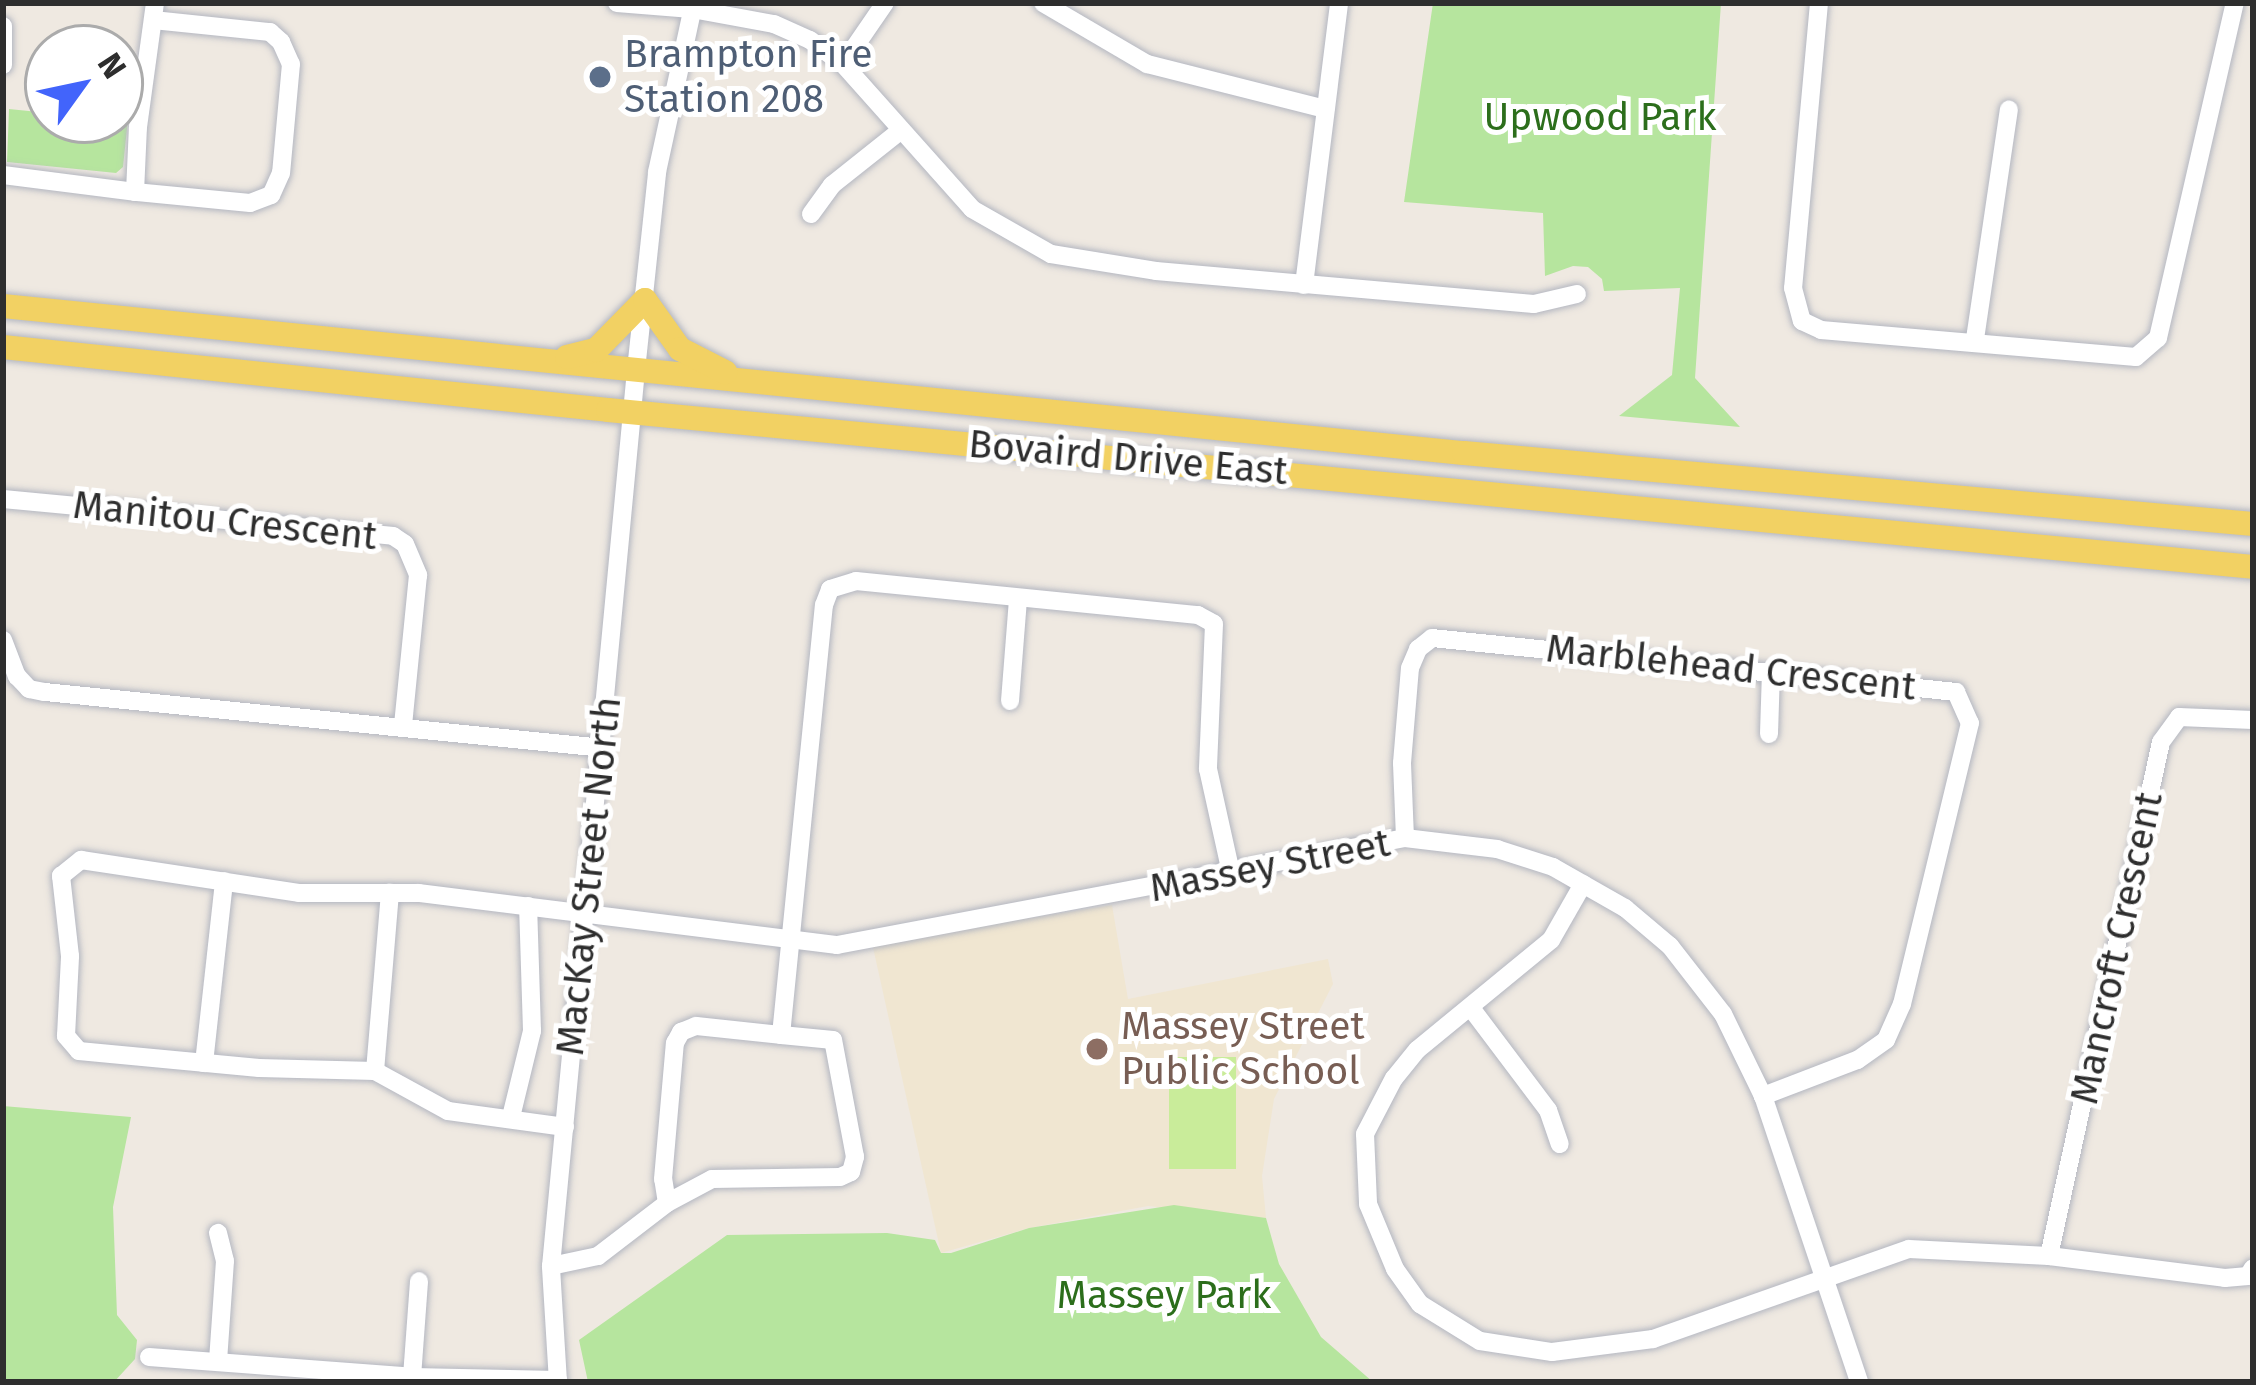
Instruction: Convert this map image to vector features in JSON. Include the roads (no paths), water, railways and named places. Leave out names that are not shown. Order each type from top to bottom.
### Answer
[{"type":"main road","points":[[543,363],[596,350],[645,300],[680,350],[749,382]]},
{"type":"main road","name":"Bovaird Drive East","points":[[3,306],[543,363],[2253,524]]},
{"type":"main road","name":"Bovaird Drive East","points":[[3,347],[2253,567]]},
{"type":"street","points":[[617,3],[693,6],[774,24],[843,64],[972,209],[1051,254],[1156,272],[1534,304],[1577,294]]},
{"type":"street","points":[[843,64],[885,3]]},
{"type":"street","points":[[1043,3],[1147,64],[1325,109]]},
{"type":"street","points":[[1304,285],[1339,3]]},
{"type":"street","points":[[1820,3],[1793,287],[1802,321],[1822,330],[2136,357],[2158,338],[2235,3]]},
{"type":"street","name":"MacKay Street North","points":[[558,1381],[551,1266],[636,370],[657,172],[693,6]]},
{"type":"street","points":[[3,176],[135,192],[250,203],[271,195],[281,173],[291,64],[281,42],[270,32],[154,11],[138,127],[135,192]]},
{"type":"street","points":[[3,26],[3,65]]},
{"type":"street","points":[[1975,340],[2009,110]]},
{"type":"street","points":[[811,214],[832,184],[901,131]]},
{"type":"street","name":"Manitou Crescent","points":[[3,499],[393,536],[405,544],[418,575],[403,725]]},
{"type":"street","points":[[782,1035],[824,605],[830,589],[856,581],[1198,615],[1214,624],[1208,769],[1231,873]]},
{"type":"street","points":[[1010,701],[1018,599]]},
{"type":"street","name":"Marblehead Crescent","points":[[1405,838],[1402,763],[1410,668],[1418,649],[1432,638],[1956,692],[1970,723],[1902,1004],[1886,1040],[1857,1060],[1763,1096]]},
{"type":"street","points":[[3,640],[17,676],[29,688],[603,748]]},
{"type":"street","points":[[1769,734],[1772,672]]},
{"type":"street","name":"Mancroft Crescent","points":[[2049,1256],[2161,742],[2179,717],[2253,720]]},
{"type":"street","name":"Massey Street","points":[[204,1063],[90,1053],[71,1045],[66,1028],[70,956],[58,887],[65,869],[81,860],[299,893],[390,893],[789,940],[872,943],[1405,838],[1496,849],[1553,867],[1625,908],[1670,946],[1723,1014],[1763,1096],[1859,1382]]},
{"type":"street","points":[[224,881],[204,1063],[375,1070],[448,1111],[565,1127]]},
{"type":"street","points":[[1583,884],[1551,940],[1418,1050],[1394,1078],[1365,1134],[1368,1204],[1376,1233],[1420,1304],[1480,1342],[1552,1352],[1653,1340],[1824,1275],[1909,1250],[2049,1256],[2224,1278],[2248,1276],[2253,1268]]},
{"type":"street","points":[[375,1070],[390,893]]},
{"type":"street","points":[[511,1117],[532,1031],[528,906]]},
{"type":"street","points":[[1471,1007],[1548,1110],[1560,1144]]},
{"type":"street","points":[[551,1266],[598,1256],[668,1203],[712,1179],[839,1177],[850,1172],[855,1157],[833,1040],[696,1026],[681,1032],[675,1043],[663,1179],[668,1203]]},
{"type":"street","points":[[218,1233],[225,1262],[218,1361]]},
{"type":"street","points":[[412,1377],[419,1281]]},
{"type":"street","points":[[149,1357],[412,1377],[558,1381]]},
{"type":"place","name":"Brampton Fire Station 208","points":[[600,77]]},
{"type":"place","name":"Massey Street Public School","points":[[1097,1049]]},
{"type":"park label","name":"Upwood Park","points":[[1600,117]]},
{"type":"park label","name":"Massey Park","points":[[1164,1295]]}]
